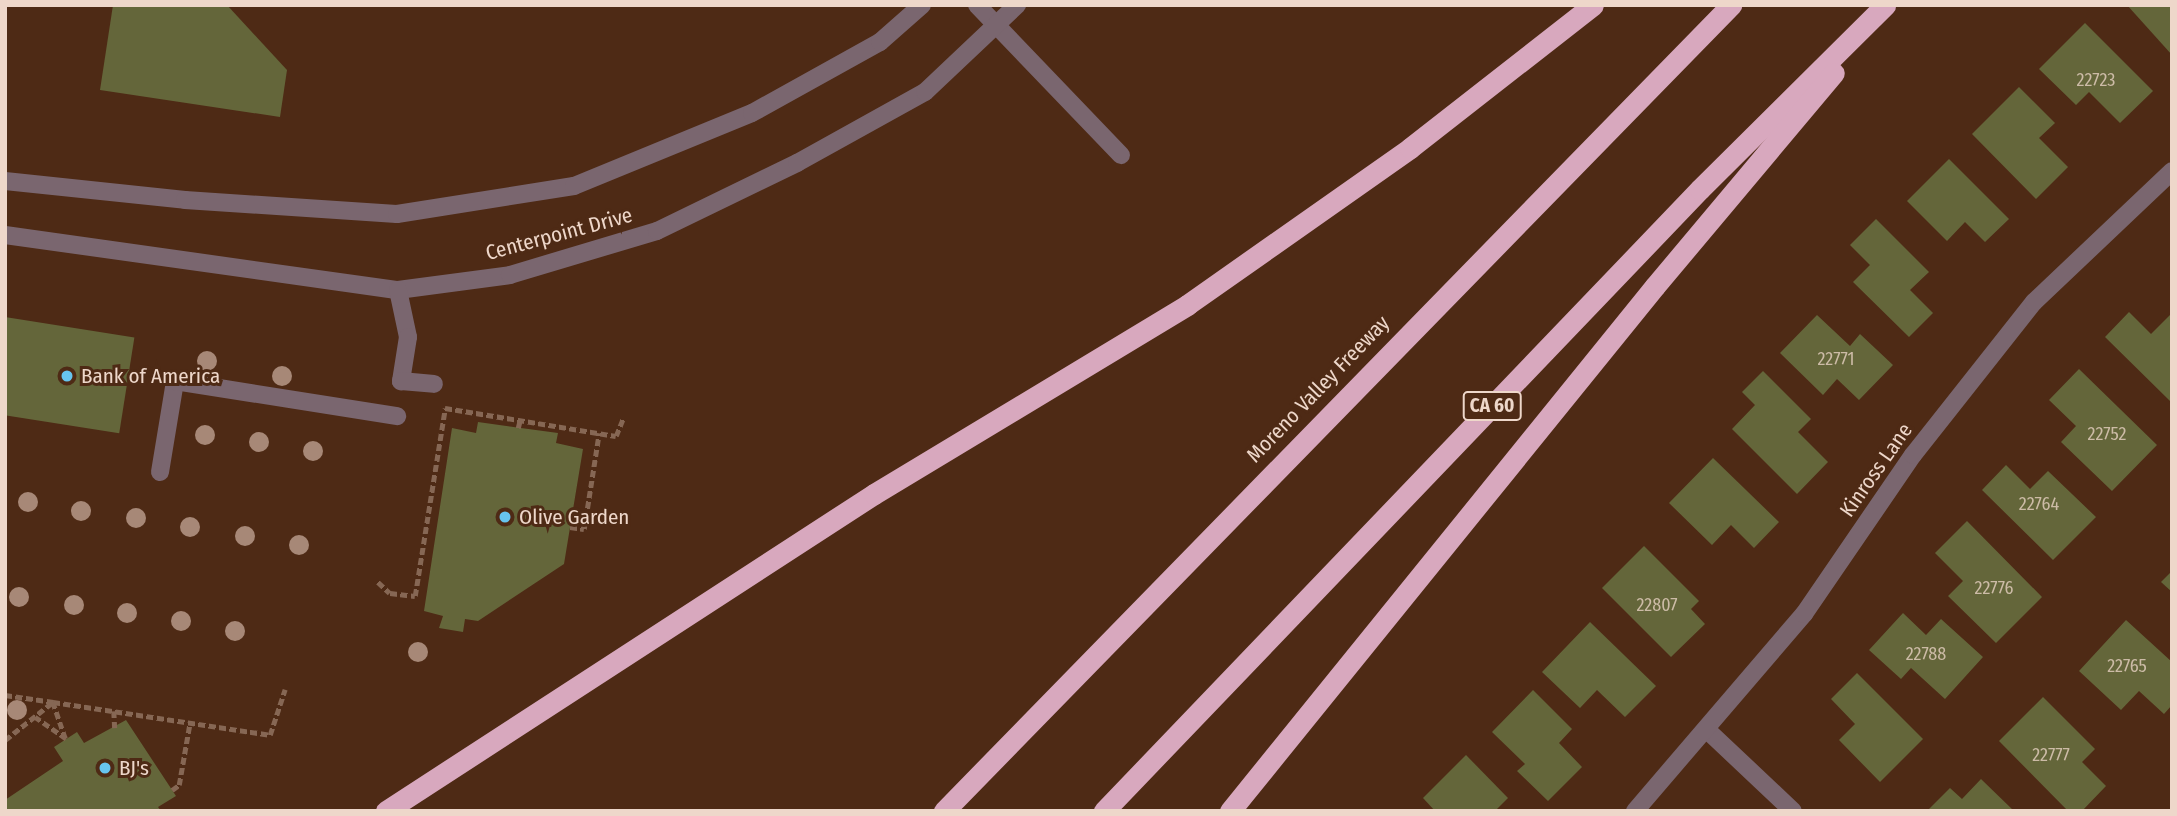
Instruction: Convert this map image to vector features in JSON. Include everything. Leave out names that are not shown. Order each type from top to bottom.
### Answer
[{"type":"highway","points":[[386,811],[874,494],[1187,305],[1410,148],[1593,5]]},
{"type":"highway","name":"Moreno Valley Freeway","points":[[944,811],[1620,114],[1731,5]]},
{"type":"highway","name":"CA 60","points":[[1104,811],[1700,189],[1885,5]]},
{"type":"highway","points":[[1230,811],[1655,286],[1892,5]]},
{"type":"street","name":"Centerpoint Drive","points":[[5,181],[185,200],[397,214],[574,186],[752,113],[880,42],[922,5]]},
{"type":"street","points":[[977,5],[1121,155]]},
{"type":"street","name":"Centerpoint Drive","points":[[5,235],[398,289],[510,275],[657,231],[797,163],[925,92],[998,28],[1017,5]]},
{"type":"street","name":"Kinross Lane","points":[[1635,811],[1804,614],[1913,454],[2034,302],[2172,171]]},
{"type":"street","points":[[398,289],[408,337],[401,381],[434,384]]},
{"type":"street","points":[[160,472],[175,381],[397,416]]},
{"type":"street","points":[[1707,730],[1793,811]]},
{"type":"path","points":[[378,582],[390,593],[415,596],[445,408],[616,436],[623,419]]},
{"type":"path","points":[[518,428],[520,420]]},
{"type":"path","points":[[570,527],[584,529],[599,433]]},
{"type":"path","points":[[5,695],[270,735],[285,689]]},
{"type":"path","points":[[35,717],[66,739],[53,702]]},
{"type":"path","points":[[5,740],[53,702]]},
{"type":"path","points":[[114,711],[115,728]]},
{"type":"path","points":[[172,790],[179,785],[190,722]]},
{"type":"building","points":[[113,5],[227,5],[287,70],[280,117],[100,90]]},
{"type":"building","points":[[2127,5],[2172,5],[2172,55]]},
{"type":"building","points":[[2085,23],[2153,91],[2120,123],[2089,92],[2076,105],[2039,69]]},
{"type":"building","points":[[2019,87],[2055,123],[2039,138],[2068,167],[2036,199],[1972,134]]},
{"type":"building","points":[[1949,159],[2009,219],[1985,242],[1965,222],[1947,241],[1907,201]]},
{"type":"building","points":[[1876,219],[1929,272],[1910,290],[1933,313],[1909,337],[1853,282],[1870,265],[1850,245]]},
{"type":"building","points":[[2129,312],[2151,334],[2172,313],[2170,401],[2105,337]]},
{"type":"building","points":[[1817,315],[1850,346],[1860,334],[1893,365],[1859,400],[1837,379],[1823,395],[1780,353]]},
{"type":"building","name":"Bank of America","points":[[5,317],[134,337],[119,433],[5,415]]},
{"type":"building","points":[[2079,369],[2157,445],[2112,491],[2061,442],[2076,426],[2049,400]]},
{"type":"building","points":[[1763,371],[1811,419],[1798,432],[1828,462],[1797,494],[1732,429],[1755,405],[1742,392]]},
{"type":"building","name":"Olive Garden","points":[[478,422],[558,433],[556,443],[583,449],[564,564],[478,621],[465,619],[463,632],[439,628],[443,616],[424,611],[452,428],[476,433]]},
{"type":"building","points":[[1713,458],[1779,522],[1754,548],[1731,525],[1712,545],[1669,503]]},
{"type":"building","points":[[2006,465],[2030,489],[2048,471],[2096,517],[2053,560],[1982,490]]},
{"type":"building","points":[[1967,521],[2042,597],[1996,643],[1948,596],[1963,581],[1935,553]]},
{"type":"building","points":[[1644,546],[1699,601],[1691,609],[1705,624],[1671,657],[1602,588]]},
{"type":"building","points":[[2172,571],[2172,592],[2161,582]]},
{"type":"building","points":[[1903,613],[1926,635],[1941,619],[1983,657],[1945,699],[1911,668],[1901,679],[1869,650]]},
{"type":"building","points":[[2126,620],[2172,662],[2172,705],[2164,714],[2139,691],[2121,710],[2079,671]]},
{"type":"building","points":[[1590,622],[1656,686],[1625,717],[1597,690],[1580,708],[1542,672]]},
{"type":"building","points":[[1857,673],[1923,739],[1880,782],[1839,740],[1855,724],[1831,699]]},
{"type":"building","points":[[1533,690],[1572,729],[1559,743],[1582,767],[1548,801],[1517,771],[1525,764],[1492,732]]},
{"type":"building","points":[[2043,697],[2095,749],[2082,762],[2106,786],[2082,811],[2068,811],[1999,741]]},
{"type":"building","name":"BJ's","points":[[126,720],[176,796],[158,807],[161,811],[5,811],[5,800],[63,761],[54,747],[77,732],[84,743]]},
{"type":"building","points":[[1466,755],[1508,798],[1495,811],[1435,811],[1423,798]]},
{"type":"building","points":[[1981,779],[2014,811],[1927,811],[1950,788],[1962,799]]},
{"type":"place","name":"Bank of America","points":[[67,376]]},
{"type":"place","name":"Olive Garden","points":[[505,517]]},
{"type":"place","name":"BJ's","points":[[105,768]]}]
